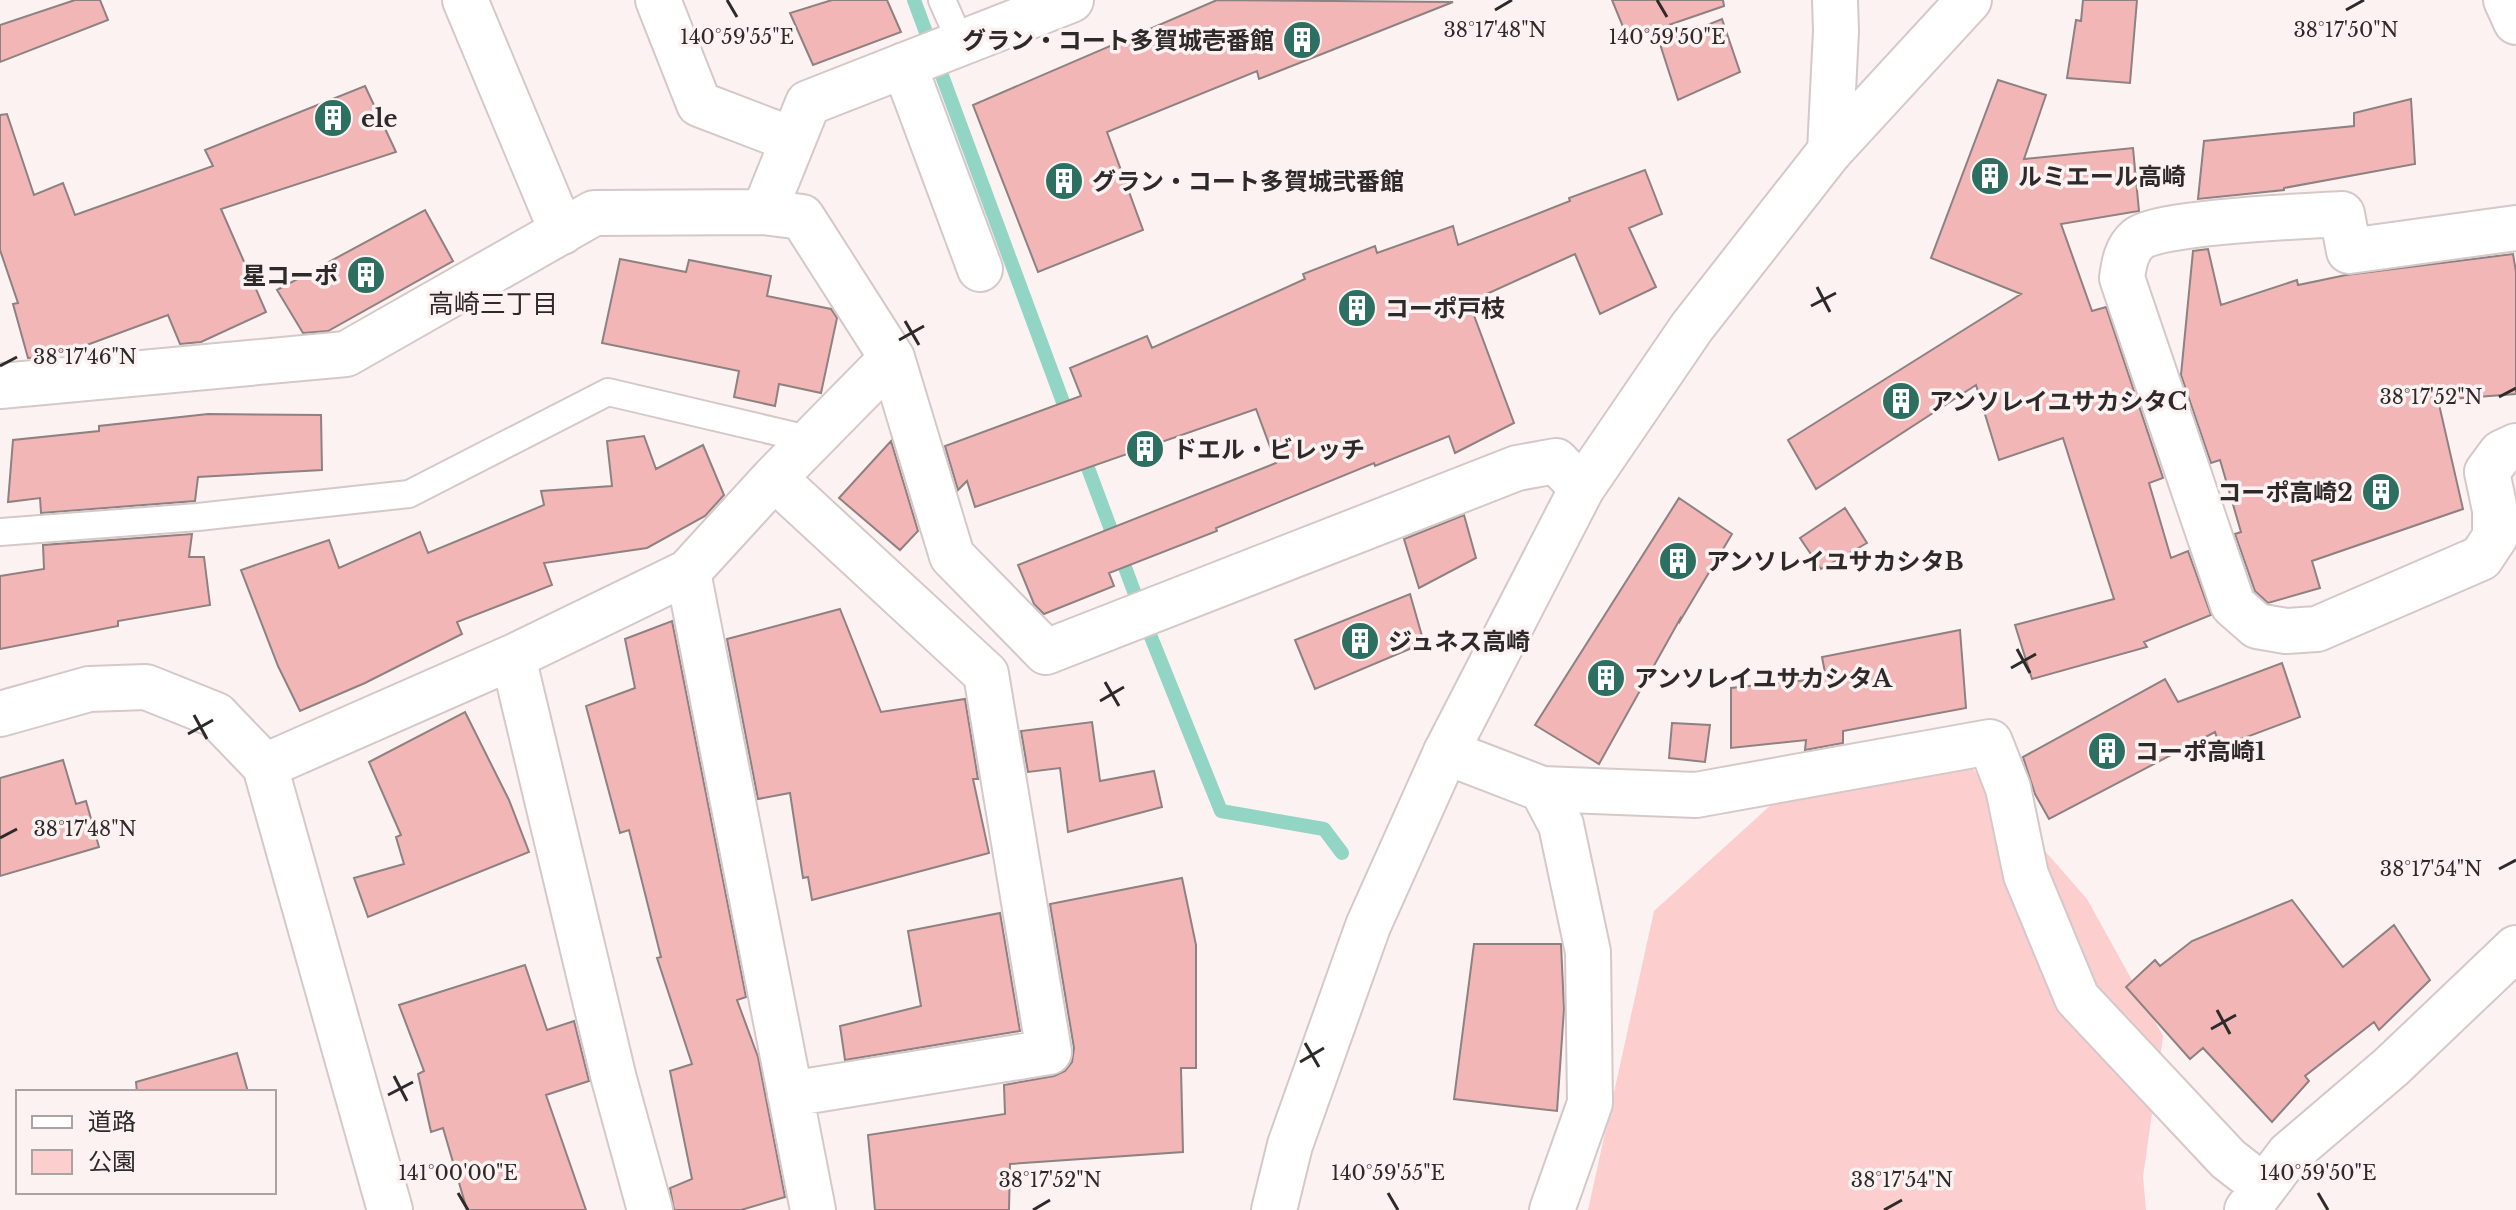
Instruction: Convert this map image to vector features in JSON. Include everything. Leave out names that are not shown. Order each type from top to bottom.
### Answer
[{"type":"street","points":[[465,0],[562,232]]},
{"type":"street","points":[[658,0],[699,104],[793,140]]},
{"type":"street","points":[[764,212],[808,103],[1071,0]]},
{"type":"street","points":[[1830,151],[1835,0]]},
{"type":"street","points":[[1274,1210],[1290,1145],[1368,926],[1446,752],[1582,488],[1692,327],[1830,151],[1969,0]]},
{"type":"street","points":[[2506,0],[2516,22]]},
{"type":"street","points":[[934,53],[980,269]]},
{"type":"street","points":[[2,382],[346,354],[594,213],[764,212],[802,217],[892,358],[952,556],[1046,652],[1517,468],[1556,461],[1582,488]]},
{"type":"street","points":[[2516,228],[2349,251],[2342,214],[2186,226],[2139,237],[2125,256],[2122,278],[2233,605],[2257,626],[2286,631],[2317,629],[2481,558],[2495,537],[2495,510],[2487,472],[2501,453],[2516,446]]},
{"type":"street","points":[[265,766],[513,657],[688,572],[774,478],[892,358]]},
{"type":"street","points":[[774,478],[986,674],[1049,1052],[790,1094]]},
{"type":"street","points":[[688,572],[813,1210]]},
{"type":"street","points":[[513,657],[614,1079],[650,1210]]},
{"type":"street","points":[[0,714],[89,689],[146,687],[216,715],[265,766],[390,1210]]},
{"type":"street","points":[[1446,752],[1542,789],[1696,795],[1990,742],[2008,788],[2026,875],[2077,998],[2228,1159],[2256,1198],[2289,1154],[2391,1067],[2516,948]]},
{"type":"street","points":[[1542,789],[1561,825],[1588,952],[1590,1103],[1552,1210]]},
{"type":"lane","points":[[934,53],[942,0]]},
{"type":"lane","points":[[0,532],[198,517],[409,494],[608,392],[812,440]]},
{"type":"green space","points":[[1838,744],[1953,746],[2087,899],[2163,1036],[2143,1177],[2146,1210],[1588,1210],[1654,911]]},
{"type":"building","points":[[75,0],[100,0],[108,20],[0,62],[0,25]]},
{"type":"building","points":[[832,0],[887,0],[901,32],[813,65],[790,13]]},
{"type":"building","name":"グラン・コート多賀城弐番館","points":[[1217,0],[1453,2],[1259,79],[1257,71],[1107,132],[1143,230],[1038,272],[973,105]]},
{"type":"building","points":[[1612,0],[1723,0],[1724,6],[1628,39]]},
{"type":"building","points":[[2083,0],[2137,0],[2130,83],[2067,78],[2076,20],[2081,21]]},
{"type":"building","points":[[1722,19],[1740,72],[1678,100],[1660,44]]},
{"type":"building","points":[[1998,80],[2046,95],[2024,159],[2133,148],[2139,211],[2061,224],[2092,311],[2106,307],[2163,478],[2149,483],[2171,558],[2188,551],[2211,615],[2144,642],[2147,647],[2032,679],[2015,625],[2114,599],[2063,438],[1999,460],[1976,385],[1816,489],[1788,440],[2021,294],[1931,258]]},
{"type":"building","points":[[365,86],[396,152],[221,209],[266,312],[201,342],[180,344],[168,315],[57,356],[28,358],[13,304],[18,303],[0,250],[0,115],[7,114],[34,195],[63,183],[75,215],[213,166],[205,150]]},
{"type":"building","points":[[2411,99],[2415,164],[2284,190],[2198,199],[2204,141],[2354,126],[2354,113]]},
{"type":"building","points":[[1645,170],[1662,214],[1629,228],[1656,287],[1600,314],[1575,254],[1469,302],[1514,423],[1455,453],[1449,436],[1375,466],[1374,463],[1216,528],[1217,531],[1109,573],[1114,586],[1044,614],[1034,604],[1018,565],[1276,463],[1256,409],[975,507],[967,481],[958,490],[945,446],[1081,396],[1070,368],[1147,336],[1152,348],[1305,279],[1303,274],[1375,246],[1377,253],[1453,226],[1458,245]]},
{"type":"building","name":"星コーポ","points":[[425,210],[453,261],[328,331],[303,333],[277,290]]},
{"type":"building","points":[[2208,249],[2221,305],[2297,280],[2298,285],[2346,275],[2513,254],[2516,272],[2516,394],[2438,400],[2463,509],[2312,561],[2320,588],[2268,603],[2255,591],[2235,534],[2241,532],[2220,460],[2211,463],[2181,375],[2193,251]]},
{"type":"building","points":[[620,259],[686,272],[689,260],[771,276],[767,296],[831,309],[837,318],[821,393],[779,384],[775,406],[734,397],[739,371],[602,343]]},
{"type":"building","points":[[208,414],[321,415],[322,470],[198,477],[195,501],[41,513],[40,498],[8,502],[13,440],[99,431],[99,426]]},
{"type":"building","points":[[644,436],[656,469],[703,445],[724,495],[705,516],[647,548],[544,563],[552,585],[457,622],[462,634],[365,683],[300,711],[278,666],[241,570],[329,540],[339,568],[420,532],[428,553],[544,505],[541,491],[612,486],[607,441]]},
{"type":"building","points":[[891,441],[918,531],[900,550],[839,498]]},
{"type":"building","points":[[1679,498],[1732,534],[1680,619],[1599,764],[1535,725]]},
{"type":"building","points":[[1845,508],[1867,543],[1821,569],[1800,538]]},
{"type":"building","points":[[1464,515],[1476,558],[1419,588],[1404,539]]},
{"type":"building","points":[[192,534],[189,557],[204,557],[210,605],[118,621],[118,626],[0,649],[0,576],[44,569],[43,545]]},
{"type":"building","name":"ジュネス高崎","points":[[1410,594],[1424,643],[1315,689],[1295,640]]},
{"type":"building","points":[[840,609],[881,712],[965,699],[978,779],[973,779],[989,853],[812,900],[808,877],[803,878],[790,793],[758,799],[727,639]]},
{"type":"building","points":[[672,621],[746,997],[737,1000],[758,1057],[785,1197],[741,1210],[674,1210],[670,1188],[692,1179],[670,1071],[692,1064],[657,958],[661,957],[629,830],[620,833],[586,706],[635,688],[625,639]]},
{"type":"building","points":[[1960,630],[1966,708],[1843,731],[1843,743],[1805,750],[1806,740],[1731,748],[1731,688],[1826,678],[1822,657]]},
{"type":"building","name":"コーポ高崎1","points":[[2282,663],[2300,717],[2220,747],[2215,732],[2049,819],[2035,794],[2023,757],[2165,679],[2178,702]]},
{"type":"building","points":[[465,712],[509,800],[529,852],[368,917],[354,878],[404,864],[396,837],[401,835],[369,762]]},
{"type":"building","points":[[1092,722],[1100,781],[1154,771],[1162,807],[1068,832],[1060,768],[1028,772],[1021,731]]},
{"type":"building","points":[[1672,723],[1710,725],[1705,762],[1669,758]]},
{"type":"building","points":[[63,760],[76,804],[86,801],[99,847],[0,876],[0,778]]},
{"type":"building","points":[[1182,878],[1196,945],[1196,1068],[1181,1068],[1183,1152],[1010,1164],[1009,1210],[875,1210],[868,1135],[1005,1114],[1004,1085],[1054,1076],[1065,1071],[1072,1062],[1074,1048],[1050,904]]},
{"type":"building","points":[[2292,900],[2343,967],[2394,925],[2430,980],[2379,1030],[2374,1022],[2305,1076],[2309,1081],[2272,1122],[2203,1048],[2190,1059],[2126,987],[2155,960],[2160,966],[2192,941]]},
{"type":"building","points":[[1000,913],[1020,1031],[845,1060],[840,1026],[921,1006],[908,931]]},
{"type":"building","points":[[1474,944],[1561,944],[1564,1009],[1557,1111],[1454,1099]]},
{"type":"building","points":[[525,965],[547,1030],[574,1021],[589,1081],[546,1095],[586,1210],[467,1210],[443,1128],[431,1132],[418,1074],[424,1071],[399,1005]]},
{"type":"building","points":[[237,1053],[247,1090],[137,1090],[136,1082]]},
{"type":"waterway","points":[[914,0],[1070,421]]},
{"type":"waterway","points":[[1082,452],[1151,637],[1221,811],[1324,829],[1342,853]]},
{"type":"place","name":"グラン・コート多賀城壱番館","points":[[1302,40]]},
{"type":"place","name":"ele","points":[[333,118]]},
{"type":"place","name":"ルミエール高崎","points":[[1990,176]]},
{"type":"place","name":"グラン・コート多賀城弐番館","points":[[1064,181]]},
{"type":"place","name":"星コーポ","points":[[366,275]]},
{"type":"place","name":"コーポ戸枝","points":[[1357,308]]},
{"type":"place","name":"アンソレイユサカシタC","points":[[1901,401]]},
{"type":"place","name":"ドエル・ビレッチ","points":[[1145,449]]},
{"type":"place","name":"コーポ高崎2","points":[[2381,492]]},
{"type":"place","name":"アンソレイユサカシタB","points":[[1678,561]]},
{"type":"place","name":"ジュネス高崎","points":[[1360,641]]},
{"type":"place","name":"アンソレイユサカシタA","points":[[1606,678]]},
{"type":"place","name":"コーポ高崎1","points":[[2107,751]]},
{"type":"district","name":"高崎三丁目","points":[[493,304]]}]
